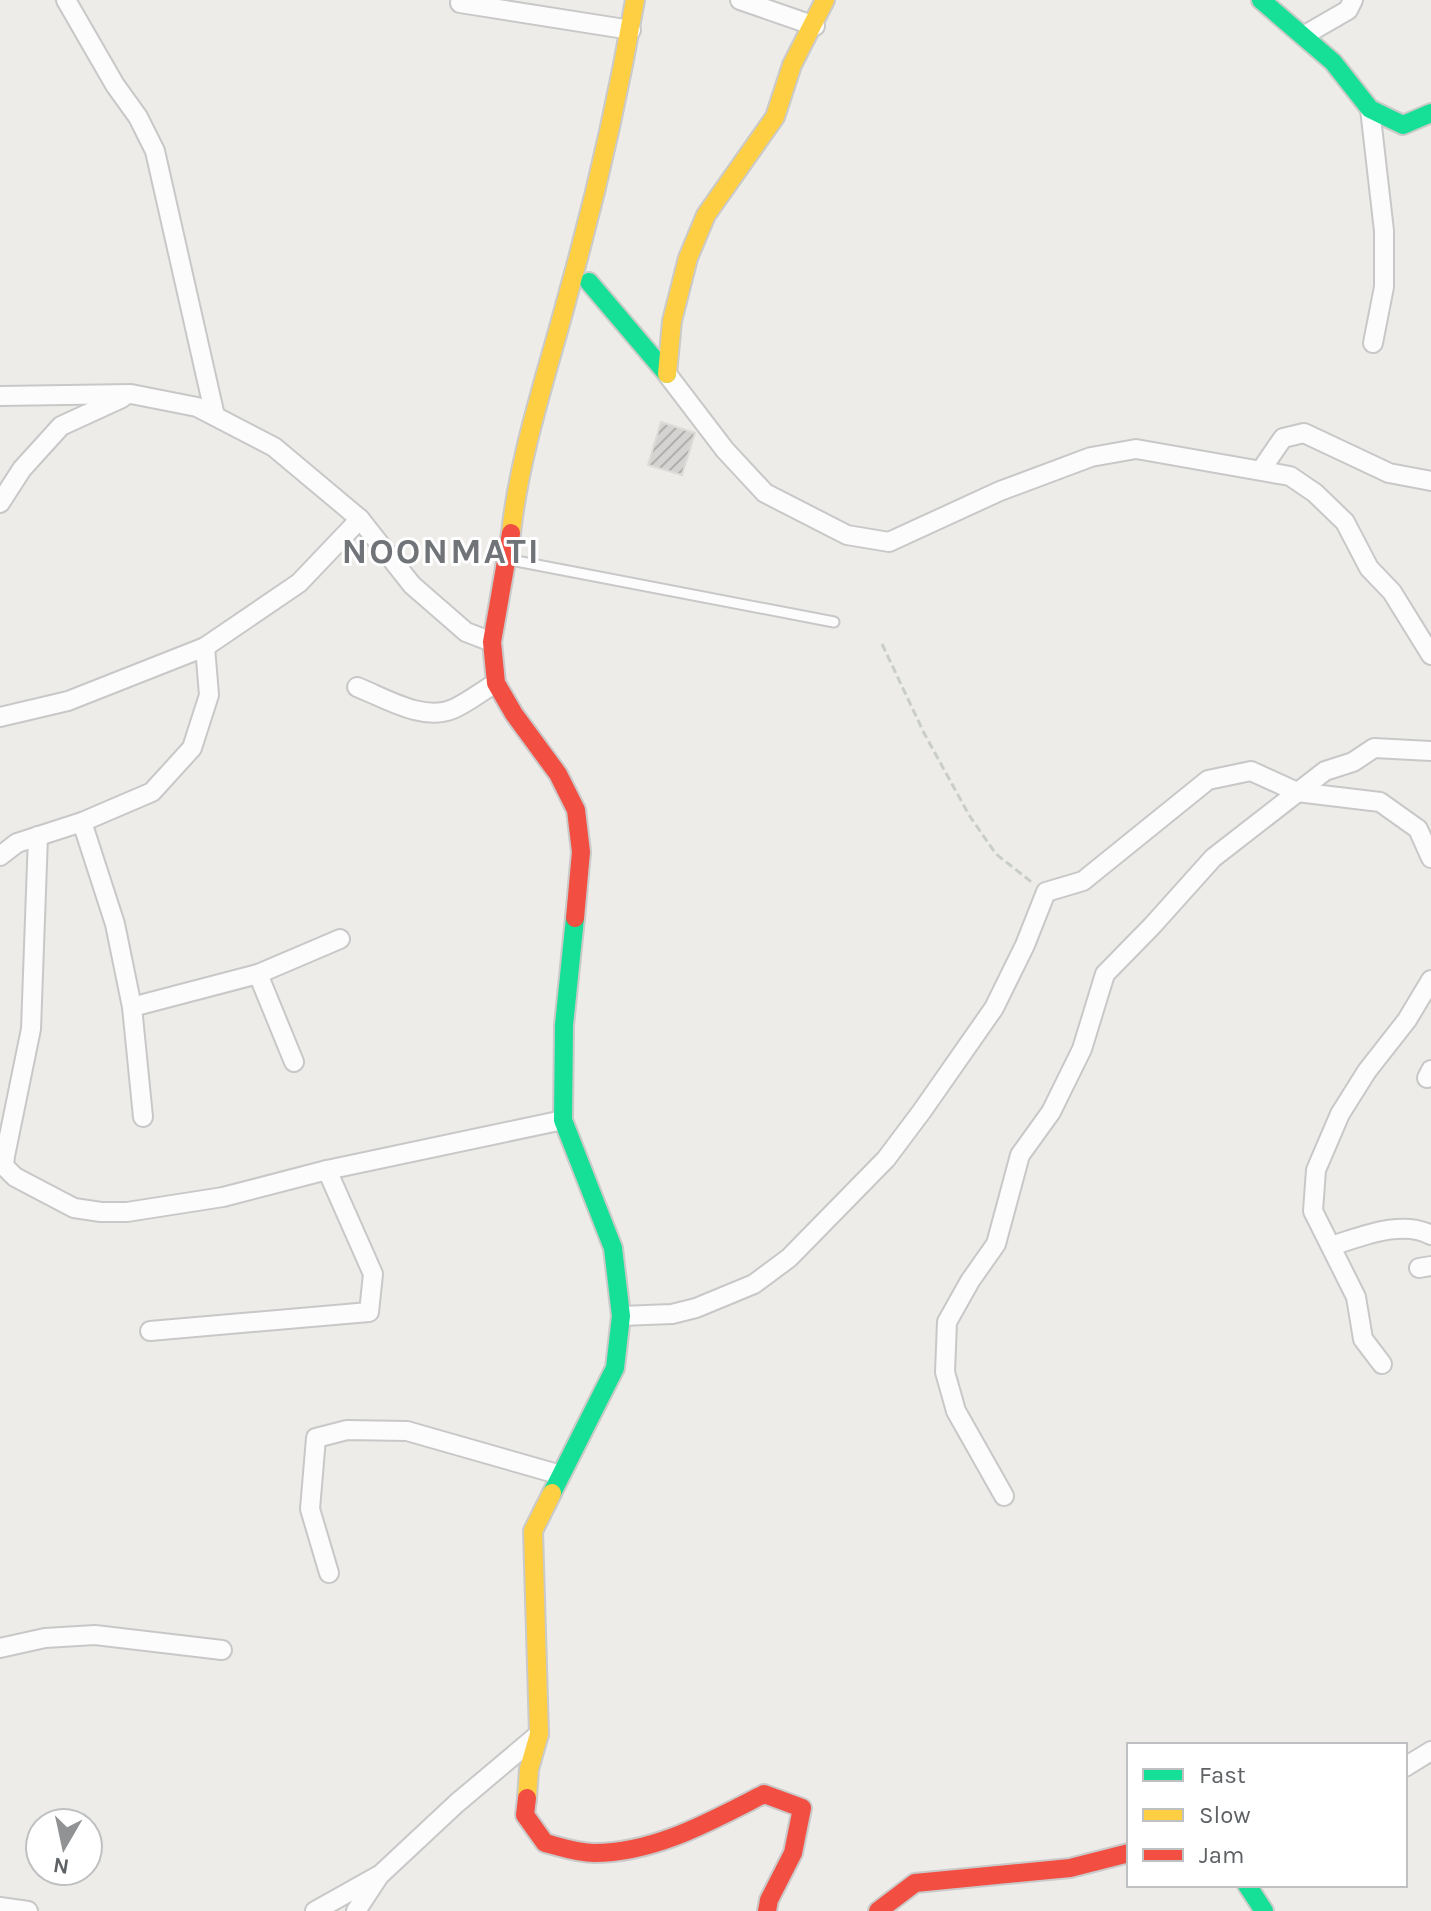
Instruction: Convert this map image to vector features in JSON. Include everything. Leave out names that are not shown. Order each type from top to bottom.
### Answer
[{"type":"street","points":[[66,0],[115,85],[138,117],[155,151],[215,416]]},
{"type":"street","points":[[512,526],[527,497],[589,282],[622,115],[635,0]]},
{"type":"street","points":[[652,0],[516,486],[508,559],[492,642],[496,683],[514,714],[558,774],[576,810],[581,852],[564,1025],[563,1120],[613,1248],[621,1316],[615,1368],[533,1531],[539,1734],[529,1769],[525,1815],[545,1843],[591,1853],[629,1850],[699,1826],[764,1794],[802,1808],[793,1853],[769,1900],[767,1911]]},
{"type":"street","points":[[740,0],[815,26]]},
{"type":"street","points":[[667,374],[672,321],[688,258],[706,215],[775,117],[792,65],[815,26],[825,0]]},
{"type":"street","points":[[1261,0],[1333,62],[1370,109],[1403,125],[1431,113]]},
{"type":"street","points":[[1303,36],[1348,10],[1353,0]]},
{"type":"street","points":[[460,3],[631,30]]},
{"type":"street","points":[[1370,109],[1384,231],[1384,287],[1373,343]]},
{"type":"street","points":[[589,282],[667,374],[725,450],[765,493],[847,535],[889,542],[1000,491],[1091,457],[1136,449],[1216,465],[1261,470],[1290,476],[1315,493],[1345,522],[1369,568],[1392,592],[1431,655]]},
{"type":"street","points":[[0,503],[22,469],[61,426],[131,394]]},
{"type":"street","points":[[0,396],[131,394],[197,407],[274,447],[360,519],[412,585],[466,632],[492,642]]},
{"type":"street","points":[[1261,470],[1283,438],[1304,433],[1389,473],[1431,481]]},
{"type":"street","points":[[0,717],[68,701],[205,647],[299,583],[360,519]]},
{"type":"street","points":[[0,856],[17,843],[82,822],[152,792],[192,748],[209,695],[205,647]]},
{"type":"street","points":[[357,687],[424,713],[441,713],[496,683]]},
{"type":"street","points":[[1004,1496],[956,1411],[945,1372],[947,1322],[996,1244],[1005,1201],[1020,1155],[1051,1112],[1082,1049],[1105,974],[1213,858],[1325,771],[1353,762],[1374,748],[1431,751]]},
{"type":"street","points":[[621,1316],[672,1314],[696,1308],[754,1284],[789,1258],[886,1159],[922,1111],[994,1008],[1025,945],[1046,892],[1083,881],[1208,780],[1251,771],[1297,792],[1380,802],[1418,829],[1431,858]]},
{"type":"street","points":[[82,822],[115,924],[132,1007],[143,1117]]},
{"type":"street","points":[[38,836],[31,1029],[4,1166],[15,1177],[74,1208],[127,1212],[223,1197],[327,1170],[563,1120]]},
{"type":"street","points":[[132,1007],[258,974],[340,939]]},
{"type":"street","points":[[258,974],[294,1062]]},
{"type":"street","points":[[1382,1364],[1363,1339],[1356,1297],[1313,1211],[1316,1170],[1340,1114],[1367,1071],[1407,1020],[1431,980]]},
{"type":"street","points":[[150,1331],[369,1312],[373,1274],[327,1170]]},
{"type":"street","points":[[1331,1246],[1373,1233],[1403,1229],[1418,1228],[1431,1235]]},
{"type":"street","points":[[329,1573],[310,1509],[316,1438],[347,1430],[407,1431],[561,1475]]},
{"type":"street","points":[[0,1648],[45,1638],[95,1635],[222,1650]]},
{"type":"street","points":[[356,1911],[381,1874],[457,1803],[539,1734]]},
{"type":"street","points":[[1407,1766],[1431,1751]]},
{"type":"street","points":[[878,1911],[915,1883],[1070,1868],[1127,1854]]},
{"type":"street","points":[[315,1911],[381,1874]]},
{"type":"street","points":[[905,1911],[915,1883]]},
{"type":"street","points":[[1248,1887],[1264,1911]]},
{"type":"street","points":[[0,1907],[28,1911]]},
{"type":"lane","points":[[508,559],[834,622]]},
{"type":"path","points":[[882,644],[924,733],[969,815],[996,854],[1046,892]]},
{"type":"building","points":[[661,422],[695,433],[682,475],[648,465]]},
{"type":"traffic: fast","points":[[1261,0],[1333,62],[1370,109],[1403,125],[1431,113]]},
{"type":"traffic: fast","points":[[589,282],[667,374]]},
{"type":"traffic: fast","points":[[552,1493],[615,1368],[621,1316],[613,1248],[563,1120],[564,1025],[575,918]]},
{"type":"traffic: fast","points":[[1248,1887],[1264,1911]]},
{"type":"traffic: slow","points":[[511,533],[528,441],[606,146],[635,0]]},
{"type":"traffic: slow","points":[[667,374],[672,321],[688,258],[706,215],[775,117],[792,65],[825,0]]},
{"type":"traffic: slow","points":[[527,1798],[529,1769],[539,1734],[533,1531],[552,1493]]},
{"type":"traffic: jam","points":[[511,533],[492,642],[496,683],[514,714],[558,774],[576,810],[581,852],[575,918]]},
{"type":"traffic: jam","points":[[527,1798],[525,1815],[545,1843],[594,1853],[639,1848],[682,1834],[764,1794],[802,1808],[793,1853],[769,1900],[767,1911]]},
{"type":"traffic: jam","points":[[878,1911],[915,1883],[1070,1868],[1127,1854]]},
{"type":"district","name":"NOONMATI","points":[[441,551]]}]
